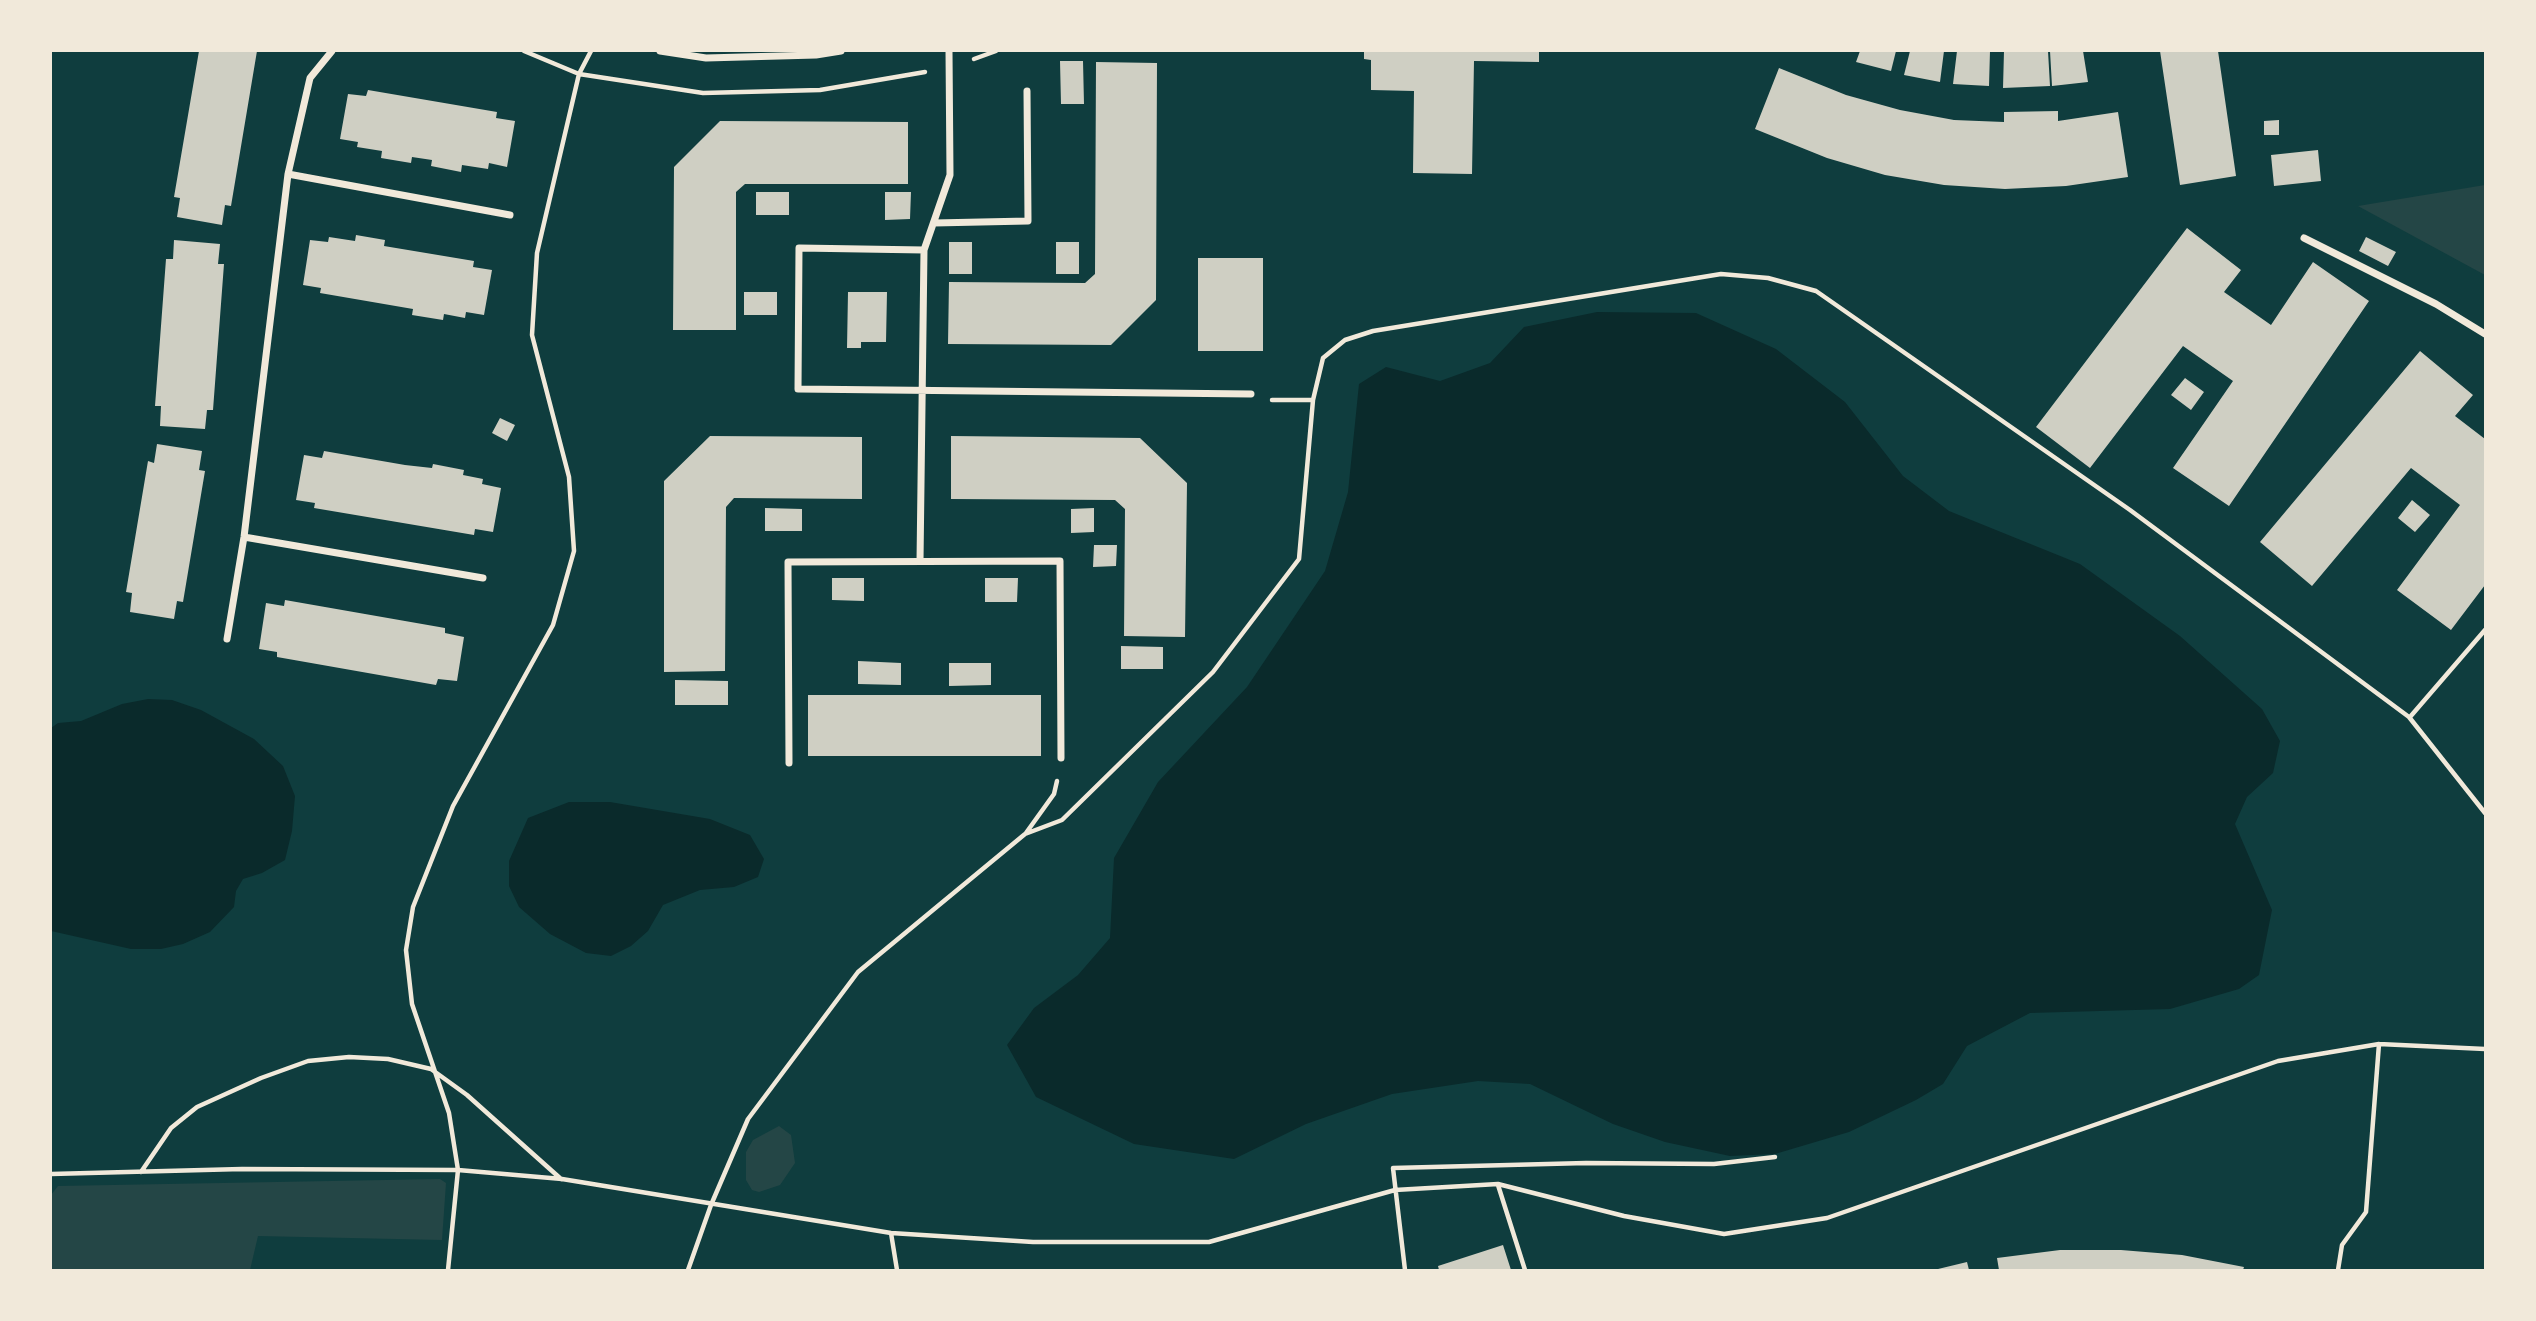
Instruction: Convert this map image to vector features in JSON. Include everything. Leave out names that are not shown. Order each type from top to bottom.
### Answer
[{"type":"street","points":[[227,639],[244,537],[288,174],[310,78],[332,51]]},
{"type":"street","points":[[660,51],[706,58],[816,55],[841,51]]},
{"type":"street","points":[[920,561],[925,250],[950,175],[950,51]]},
{"type":"street","points":[[933,223],[1028,221],[1027,91]]},
{"type":"street","points":[[288,174],[510,215]]},
{"type":"street","points":[[2304,238],[2436,303],[2485,334]]},
{"type":"street","points":[[925,250],[799,248],[798,389],[1251,394]]},
{"type":"street","points":[[244,537],[483,578]]},
{"type":"street","points":[[789,763],[788,562],[1060,561],[1061,758]]},
{"type":"path","points":[[448,1270],[457,1170],[449,1113],[431,1069],[411,991],[406,950],[413,907],[453,806],[552,625],[575,551],[569,477],[532,335],[537,253],[579,74],[591,51]]},
{"type":"path","points":[[1025,834],[1062,820],[1213,672],[1299,559],[1313,400],[1323,358],[1345,340],[1373,331],[1721,274],[1768,278],[1816,291],[2130,510],[2409,717],[2485,813]]},
{"type":"path","points":[[1251,394],[1279,401],[1313,400]]},
{"type":"path","points":[[2409,717],[2485,631]]},
{"type":"path","points":[[688,1270],[711,1205],[748,1119],[858,972],[1025,834],[1054,794],[1061,758]]},
{"type":"path","points":[[2338,1270],[2342,1245],[2365,1212],[2379,1044]]},
{"type":"path","points":[[51,1174],[457,1170],[562,1179],[891,1233],[1033,1242],[1209,1242],[1395,1190],[1498,1184],[1624,1216],[1724,1234],[1840,1213],[2278,1061],[2379,1044],[2485,1049]]},
{"type":"path","points":[[141,1172],[171,1128],[197,1107],[261,1078],[308,1062],[349,1057],[388,1059],[431,1069],[467,1095],[562,1179]]},
{"type":"path","points":[[1405,1270],[1392,1168],[1586,1163],[1714,1164],[1775,1157]]},
{"type":"path","points":[[1498,1184],[1525,1270]]},
{"type":"path","points":[[891,1233],[897,1270]]},
{"type":"shaded area","points":[[2485,185],[2485,275],[2358,206]]},
{"type":"shaded area","points":[[1597,312],[1696,313],[1776,349],[1845,402],[1903,476],[1949,511],[2080,564],[2180,636],[2262,709],[2280,741],[2273,773],[2247,797],[2235,824],[2272,910],[2259,975],[2239,989],[2170,1009],[2030,1013],[1967,1046],[1943,1084],[1916,1100],[1849,1132],[1775,1154],[1730,1156],[1665,1142],[1613,1124],[1530,1084],[1478,1081],[1392,1094],[1306,1124],[1234,1159],[1134,1144],[1036,1097],[1007,1045],[1034,1008],[1078,975],[1110,938],[1114,858],[1158,782],[1247,687],[1325,571],[1348,492],[1359,384],[1386,367],[1440,381],[1490,363],[1524,327]]},
{"type":"shaded area","points":[[148,699],[172,700],[201,710],[254,739],[283,766],[295,796],[292,831],[285,860],[262,873],[243,879],[236,891],[234,907],[210,932],[183,944],[161,949],[131,949],[51,931],[51,728],[58,723],[81,721],[122,704]]},
{"type":"shaded area","points":[[569,802],[610,802],[710,819],[750,835],[764,859],[758,877],[734,887],[700,890],[663,905],[648,931],[631,946],[611,956],[586,953],[550,934],[519,907],[509,886],[509,861],[528,818]]},
{"type":"shaded area","points":[[779,1126],[791,1135],[795,1163],[780,1185],[759,1192],[752,1190],[746,1180],[746,1152],[753,1140]]},
{"type":"shaded area","points":[[440,1179],[446,1183],[442,1240],[258,1236],[250,1270],[51,1270],[51,1195],[58,1186]]},
{"type":"building","points":[[199,51],[257,51],[231,206],[225,205],[222,225],[177,217],[180,198],[174,197]]},
{"type":"building","points":[[1364,51],[1539,51],[1539,62],[1474,61],[1472,174],[1413,173],[1414,91],[1371,90],[1371,60],[1364,59]]},
{"type":"building","points":[[1860,51],[1896,51],[1891,71],[1856,62]]},
{"type":"building","points":[[1910,51],[1944,51],[1940,82],[1904,75]]},
{"type":"building","points":[[1957,51],[1990,51],[1989,86],[1953,84]]},
{"type":"building","points":[[2004,51],[2048,51],[2050,86],[2003,88]]},
{"type":"building","points":[[2050,51],[2083,51],[2088,82],[2052,86]]},
{"type":"building","points":[[2160,51],[2218,51],[2236,176],[2180,185]]},
{"type":"building","points":[[1060,61],[1083,61],[1084,104],[1061,104]]},
{"type":"building","points":[[1096,62],[1157,63],[1156,300],[1111,345],[948,344],[949,282],[1085,283],[1095,274]]},
{"type":"building","points":[[1779,68],[1846,95],[1900,110],[1954,120],[2004,122],[2004,112],[2058,111],[2058,121],[2118,112],[2128,177],[2066,186],[2005,189],[1944,185],[1885,175],[1827,158],[1755,129]]},
{"type":"building","points":[[368,90],[497,112],[496,118],[515,121],[507,167],[489,163],[488,169],[462,165],[461,172],[431,166],[432,160],[412,157],[411,163],[381,158],[382,151],[357,147],[358,142],[340,139],[348,94],[366,96]]},
{"type":"building","points":[[2279,120],[2279,135],[2264,135],[2264,121]]},
{"type":"building","points":[[720,121],[908,122],[908,184],[745,184],[736,192],[736,330],[673,330],[674,167]]},
{"type":"building","points":[[2318,150],[2321,181],[2274,186],[2271,155]]},
{"type":"building","points":[[756,192],[789,192],[789,215],[756,215]]},
{"type":"building","points":[[885,192],[911,192],[910,219],[885,220]]},
{"type":"building","points":[[2187,228],[2241,270],[2224,292],[2271,325],[2313,262],[2369,301],[2229,506],[2173,468],[2233,381],[2183,346],[2090,468],[2036,427]]},
{"type":"building","points":[[356,235],[385,240],[384,246],[474,261],[473,267],[492,270],[484,315],[466,312],[465,318],[444,314],[443,320],[412,315],[413,309],[320,293],[321,288],[303,285],[310,240],[328,242],[329,237],[355,241]]},
{"type":"building","points":[[2366,237],[2396,252],[2388,266],[2359,251]]},
{"type":"building","points":[[174,240],[220,244],[218,264],[224,264],[213,410],[207,410],[205,429],[160,426],[161,406],[155,406],[166,259],[173,259]]},
{"type":"building","points":[[949,242],[972,242],[972,274],[949,274]]},
{"type":"building","points":[[1056,242],[1079,242],[1079,274],[1056,274]]},
{"type":"building","points":[[1198,258],[1263,258],[1263,351],[1198,351]]},
{"type":"building","points":[[744,292],[777,292],[777,315],[744,315]]},
{"type":"building","points":[[848,292],[887,292],[886,342],[861,342],[861,348],[847,348]]},
{"type":"building","points":[[2420,351],[2473,395],[2455,416],[2485,439],[2485,585],[2451,630],[2397,590],[2460,505],[2411,468],[2312,586],[2260,542]]},
{"type":"building","points":[[2185,378],[2204,392],[2191,410],[2171,395]]},
{"type":"building","points":[[500,418],[515,425],[507,441],[492,433]]},
{"type":"building","points":[[710,436],[862,437],[862,499],[734,498],[726,507],[725,671],[664,672],[664,481]]},
{"type":"building","points":[[951,436],[1140,438],[1187,483],[1185,637],[1124,636],[1125,509],[1115,500],[951,499]]},
{"type":"building","points":[[157,444],[202,451],[199,470],[205,471],[183,602],[177,601],[174,619],[130,612],[132,593],[126,592],[148,461],[154,463]]},
{"type":"building","points":[[324,451],[405,465],[432,468],[433,464],[464,470],[463,475],[483,479],[482,484],[501,488],[493,532],[475,529],[474,535],[314,508],[315,503],[296,500],[304,455],[322,458]]},
{"type":"building","points":[[2412,500],[2430,515],[2415,532],[2398,518]]},
{"type":"building","points":[[765,508],[802,509],[802,531],[765,531]]},
{"type":"building","points":[[1094,508],[1094,532],[1071,533],[1071,509]]},
{"type":"building","points":[[1094,545],[1117,545],[1116,566],[1093,567]]},
{"type":"building","points":[[832,578],[864,578],[864,601],[832,600]]},
{"type":"building","points":[[985,578],[1018,578],[1017,602],[985,602]]},
{"type":"building","points":[[285,600],[445,628],[445,633],[464,637],[457,681],[438,679],[436,685],[277,657],[277,652],[259,649],[266,603],[284,606]]},
{"type":"building","points":[[1121,646],[1163,647],[1163,669],[1121,669]]},
{"type":"building","points":[[858,661],[901,663],[901,685],[858,684]]},
{"type":"building","points":[[949,663],[991,663],[991,685],[949,686]]},
{"type":"building","points":[[675,680],[728,681],[728,705],[675,705]]},
{"type":"building","points":[[808,695],[1041,695],[1041,756],[808,756]]},
{"type":"building","points":[[1503,1245],[1511,1270],[1439,1270],[1438,1266]]},
{"type":"building","points":[[2060,1250],[2121,1250],[2182,1255],[2244,1267],[2243,1270],[1999,1270],[1997,1258]]},
{"type":"building","points":[[1967,1262],[1969,1270],[1938,1270],[1938,1269]]}]
